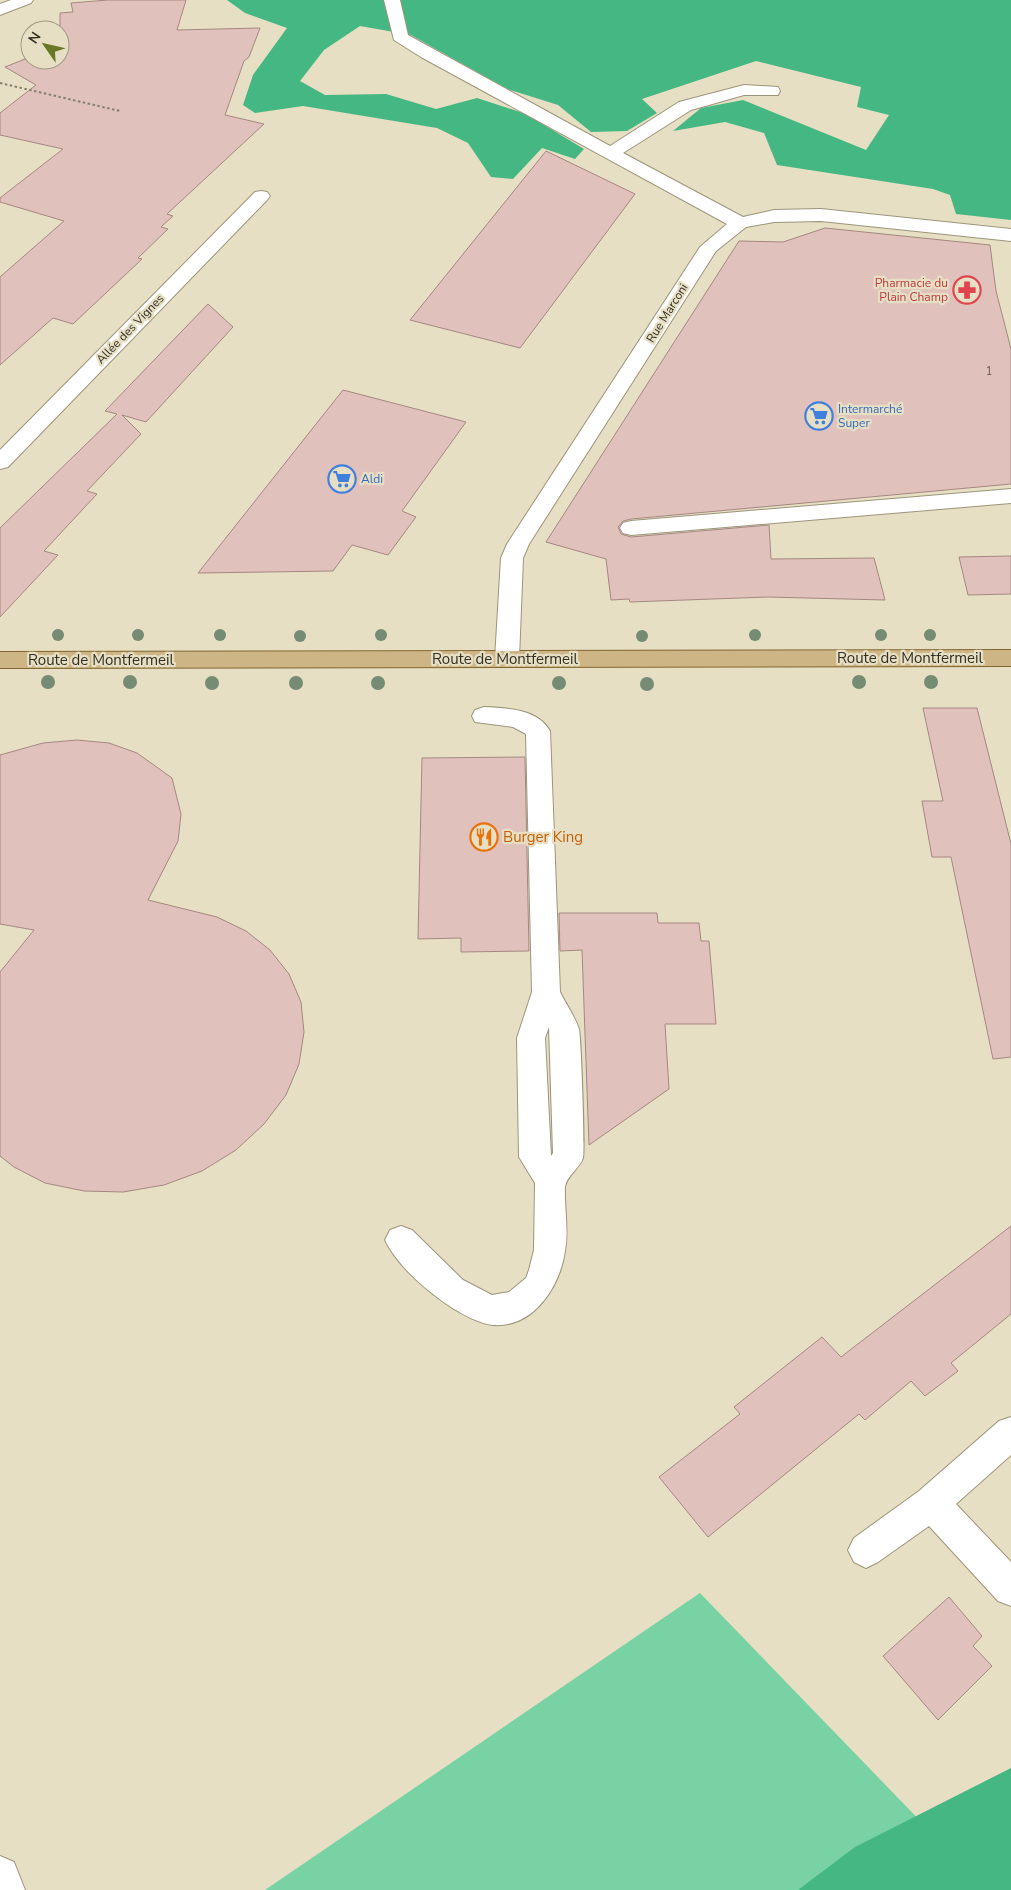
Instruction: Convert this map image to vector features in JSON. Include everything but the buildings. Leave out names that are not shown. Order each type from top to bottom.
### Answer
[{"type":"main road","name":"Route de Montfermeil","points":[[0,660],[1011,658]]},
{"type":"street","points":[[0,10],[25,0]]},
{"type":"street","points":[[392,0],[400,37],[427,54],[740,223]]},
{"type":"street","points":[[611,152],[685,106],[744,90],[772,91]]},
{"type":"street","name":"Allée des Vignes","points":[[0,462],[261,196]]},
{"type":"street","name":"Rue Marconi","points":[[507,659],[512,558],[518,544],[709,247],[740,223],[774,216],[821,215],[1011,235]]},
{"type":"street","points":[[631,528],[1011,496]]},
{"type":"street","points":[[401,1240],[415,1256],[452,1290],[473,1303],[492,1310],[510,1308],[537,1288],[545,1270],[550,1250],[550,1180],[568,1157],[565,1030],[546,992],[538,731],[531,723],[519,718],[484,716]]},
{"type":"street","points":[[866,1550],[931,1503],[1011,1433]]},
{"type":"street","points":[[931,1503],[1011,1588]]},
{"type":"street","points":[[0,1876],[5,1890]]},
{"type":"path","points":[[0,83],[120,111]]},
{"type":"green space","points":[[227,0],[1011,0],[1011,220],[956,214],[950,195],[933,189],[777,165],[764,133],[725,122],[673,131],[701,108],[743,100],[866,150],[889,115],[857,107],[861,87],[756,61],[642,99],[657,113],[627,131],[591,132],[558,105],[507,89],[411,35],[360,26],[324,50],[300,81],[325,95],[386,94],[436,109],[477,98],[526,114],[584,149],[575,159],[542,148],[513,179],[491,177],[468,143],[437,128],[303,106],[255,113],[243,105],[253,75],[287,28],[245,13]]},
{"type":"green space","points":[[700,1593],[987,1890],[265,1890]]},
{"type":"green space","points":[[1011,1768],[1011,1890],[798,1890],[855,1847]]},
{"type":"place","name":"Pharmacie du Plain Champ","points":[[967,290]]},
{"type":"place","name":"Intermarché Super","points":[[819,416]]},
{"type":"place","name":"Aldi","points":[[342,479]]},
{"type":"place","name":"Burger King","points":[[484,837]]}]
